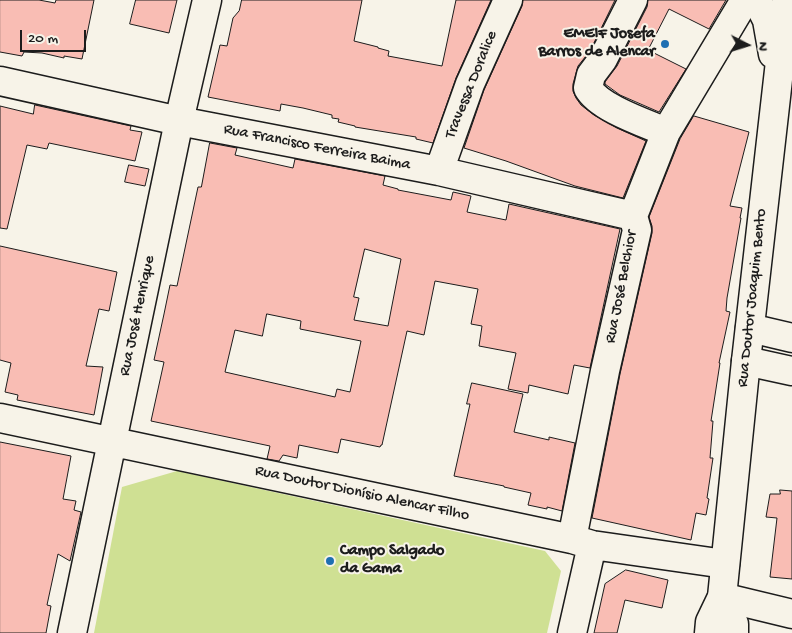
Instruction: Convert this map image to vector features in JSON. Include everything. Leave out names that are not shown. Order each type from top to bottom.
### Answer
[{"type":"street","name":"Rua José Henrique","points":[[72,633],[179,121],[207,0]]},
{"type":"street","name":"Travessa Doralice","points":[[439,171],[470,84],[508,0]]},
{"type":"street","points":[[633,0],[604,59],[591,75],[588,88],[590,93],[600,101],[666,132]]},
{"type":"street","name":"Rua José Belchior","points":[[572,633],[605,371],[637,230],[633,216],[666,132],[745,0]]},
{"type":"street","points":[[757,0],[767,20],[781,93]]},
{"type":"street","name":"Rua Doutor Joaquim Bento","points":[[709,633],[710,622],[722,597],[746,361],[781,93],[787,0]]},
{"type":"street","name":"Rua Francisco Ferreira Baima","points":[[0,81],[179,121],[439,171],[633,216]]},
{"type":"street","points":[[750,328],[792,338]]},
{"type":"street","points":[[746,361],[792,371]]},
{"type":"street","name":"Rua Doutor Dionísio Alencar Filho","points":[[0,418],[582,542],[725,564]]},
{"type":"street","points":[[722,597],[792,614]]},
{"type":"street","name":"Rua Doutor Joaquim Bento","points":[[722,597],[734,624],[734,633]]},
{"type":"green space","name":"Campo Salgado da Gama","points":[[177,471],[545,551],[561,571],[547,633],[94,633],[122,487]]},
{"type":"building","points":[[0,0],[39,0],[55,3],[56,0],[94,0],[82,59],[64,56],[64,58],[42,53],[24,52],[22,56],[0,52]]},
{"type":"building","points":[[136,0],[177,0],[169,33],[130,24]]},
{"type":"building","points":[[242,0],[362,0],[354,41],[389,51],[388,56],[442,66],[456,0],[491,0],[456,78],[433,143],[416,139],[416,137],[355,127],[338,122],[339,119],[332,118],[332,115],[303,108],[281,104],[280,111],[208,97],[220,45],[227,46],[233,18],[239,11]]},
{"type":"building","points":[[523,0],[615,0],[590,51],[578,66],[573,91],[581,105],[594,115],[646,141],[623,198],[575,186],[464,148],[484,90]]},
{"type":"building","points":[[648,0],[726,0],[709,29],[669,9],[648,50],[686,69],[659,112],[620,95],[605,84],[617,66],[647,7]]},
{"type":"building","points":[[35,105],[131,126],[130,130],[142,132],[135,161],[49,143],[47,149],[27,145],[7,229],[0,228],[0,106],[33,114]]},
{"type":"building","points":[[694,116],[749,132],[730,206],[742,208],[727,298],[726,311],[730,312],[719,363],[711,421],[713,421],[710,458],[713,458],[707,498],[709,499],[706,515],[696,513],[691,540],[592,518],[620,374],[652,233],[649,217],[680,139]]},
{"type":"building","points":[[210,143],[237,148],[235,155],[293,168],[295,159],[385,176],[383,185],[398,190],[451,200],[453,192],[471,196],[467,212],[506,220],[509,204],[620,229],[590,368],[574,365],[568,394],[529,385],[528,393],[508,389],[516,353],[479,346],[482,326],[471,324],[478,289],[435,281],[424,335],[407,331],[380,447],[341,439],[338,453],[299,445],[297,458],[283,455],[279,461],[267,459],[270,446],[151,421],[164,362],[154,360],[170,285],[177,286],[198,187],[201,187]],"holes":[[[365,249],[401,259],[388,326],[354,320],[359,298],[354,297]],[[267,314],[301,321],[300,329],[361,341],[350,392],[337,389],[335,397],[225,372],[235,330],[262,336]]]},
{"type":"building","points":[[129,165],[149,169],[145,186],[125,182]]},
{"type":"building","points":[[0,246],[117,272],[109,311],[99,309],[86,366],[103,367],[94,415],[17,400],[18,395],[5,392],[11,363],[0,360]]},
{"type":"building","points":[[472,383],[523,394],[514,432],[549,440],[549,437],[575,443],[562,511],[528,505],[531,493],[454,476],[470,404],[467,404]]},
{"type":"building","points":[[0,442],[71,456],[63,499],[76,501],[74,510],[81,512],[70,561],[58,554],[47,605],[51,606],[46,633],[0,633]]},
{"type":"building","points":[[780,490],[792,491],[792,579],[770,577],[777,518],[766,517],[770,494],[780,494]]},
{"type":"building","points":[[626,570],[668,580],[662,608],[625,600],[617,633],[594,633],[605,584]]},
{"type":"place","name":"EMEIF Josefa Barros de Alencar","points":[[665,44]]},
{"type":"place","name":"Campo Salgado da Gama","points":[[330,561]]}]
